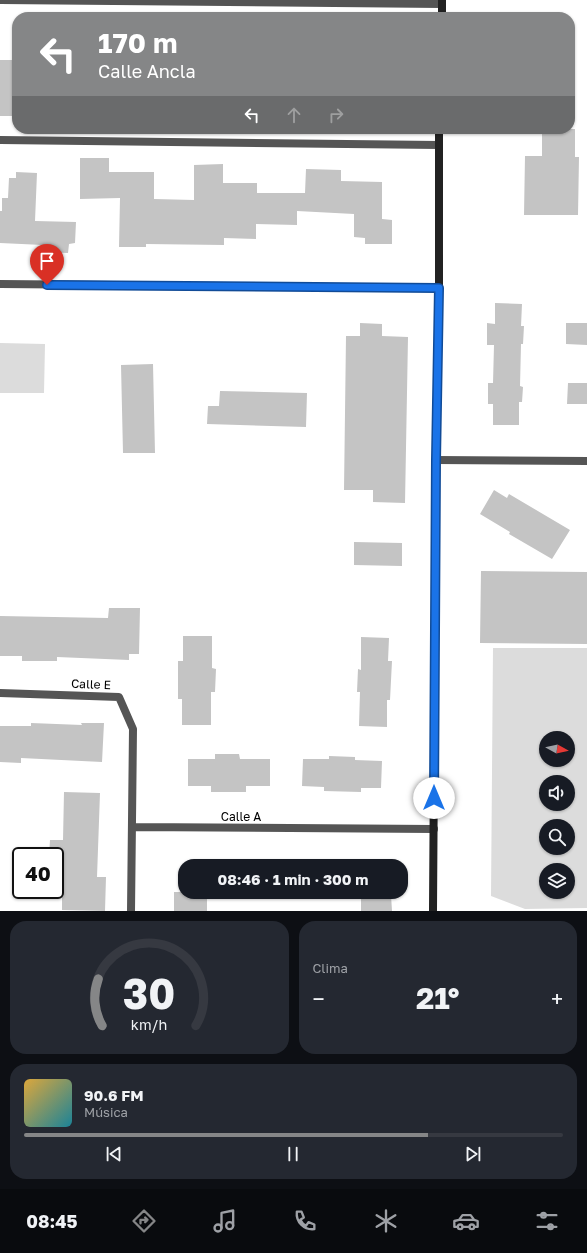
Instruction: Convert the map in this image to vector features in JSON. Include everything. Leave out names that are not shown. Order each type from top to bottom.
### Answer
[{"type":"street","points":[[0,0],[442,2]]},
{"type":"street","points":[[433,911],[440,134]]},
{"type":"street","points":[[0,140],[439,145]]},
{"type":"street","points":[[0,284],[439,288]]},
{"type":"street","points":[[436,460],[587,461]]},
{"type":"street","name":"Calle E","points":[[0,693],[120,697],[133,729],[132,828]]},
{"type":"street","points":[[131,911],[132,828]]},
{"type":"street","name":"Calle A","points":[[132,828],[434,829]]},
{"type":"shaded area","points":[[0,343],[45,344],[44,393],[0,393]]},
{"type":"shaded area","points":[[493,648],[587,648],[587,908],[525,909],[491,896]]},
{"type":"building","points":[[0,60],[12,60],[12,116],[0,116]]},
{"type":"building","points":[[542,134],[575,134],[575,157],[579,157],[578,215],[524,215],[525,156],[542,156]]},
{"type":"building","points":[[80,158],[109,158],[109,172],[154,172],[154,199],[194,200],[194,165],[223,164],[223,183],[257,183],[257,193],[305,193],[306,169],[341,170],[341,181],[382,182],[382,219],[392,220],[392,244],[365,244],[365,238],[354,237],[354,214],[297,211],[297,225],[256,224],[256,239],[224,238],[224,245],[146,244],[146,247],[119,247],[120,198],[80,199]]},
{"type":"building","points":[[16,172],[37,173],[35,221],[76,222],[75,243],[69,244],[68,253],[43,252],[43,245],[0,243],[0,211],[2,211],[2,198],[8,198],[9,178],[16,178]]},
{"type":"building","points":[[495,303],[522,304],[521,326],[524,326],[523,344],[521,344],[520,386],[523,387],[522,402],[519,402],[519,425],[493,425],[493,404],[488,404],[488,383],[493,383],[494,345],[487,345],[487,323],[495,324]]},
{"type":"building","points":[[360,323],[382,324],[382,336],[408,337],[405,503],[373,502],[373,490],[344,490],[346,336],[360,336]]},
{"type":"building","points":[[566,323],[587,323],[587,345],[566,344]]},
{"type":"building","points":[[153,364],[155,453],[123,453],[121,365]]},
{"type":"building","points":[[568,383],[587,383],[587,404],[567,404]]},
{"type":"building","points":[[220,391],[307,393],[306,427],[207,424],[208,406],[219,406]]},
{"type":"building","points":[[494,490],[507,498],[509,494],[570,530],[552,559],[509,534],[510,532],[480,514]]},
{"type":"building","points":[[354,542],[402,543],[402,566],[354,565]]},
{"type":"building","points":[[481,571],[587,572],[587,644],[480,643]]},
{"type":"building","points":[[109,608],[140,608],[139,654],[129,654],[129,660],[57,657],[57,661],[22,661],[22,656],[0,656],[0,616],[108,618]]},
{"type":"building","points":[[183,636],[212,636],[212,668],[216,669],[215,692],[211,692],[211,725],[182,725],[182,699],[178,699],[178,661],[183,661]]},
{"type":"building","points":[[361,637],[389,638],[388,661],[392,661],[390,700],[387,700],[387,727],[359,726],[360,692],[357,692],[358,669],[361,670]]},
{"type":"building","points":[[31,723],[82,725],[81,723],[104,723],[102,762],[21,758],[21,763],[0,762],[0,726],[31,726]]},
{"type":"building","points":[[215,754],[239,754],[240,759],[270,759],[270,786],[246,786],[246,792],[211,792],[211,786],[188,786],[188,759],[215,759]]},
{"type":"building","points":[[329,756],[355,757],[355,760],[382,761],[381,788],[361,788],[361,792],[324,791],[324,787],[302,786],[303,759],[329,759]]},
{"type":"building","points":[[64,792],[100,793],[97,877],[106,877],[105,911],[62,910],[62,899],[64,899],[64,847],[50,847],[50,840],[63,840]]},
{"type":"building","points":[[174,892],[178,892],[178,899],[207,899],[207,911],[174,911]]},
{"type":"building","points":[[361,899],[391,899],[392,911],[361,911]]},
{"type":"route","points":[[47,285],[439,288],[436,460],[434,798]]}]
